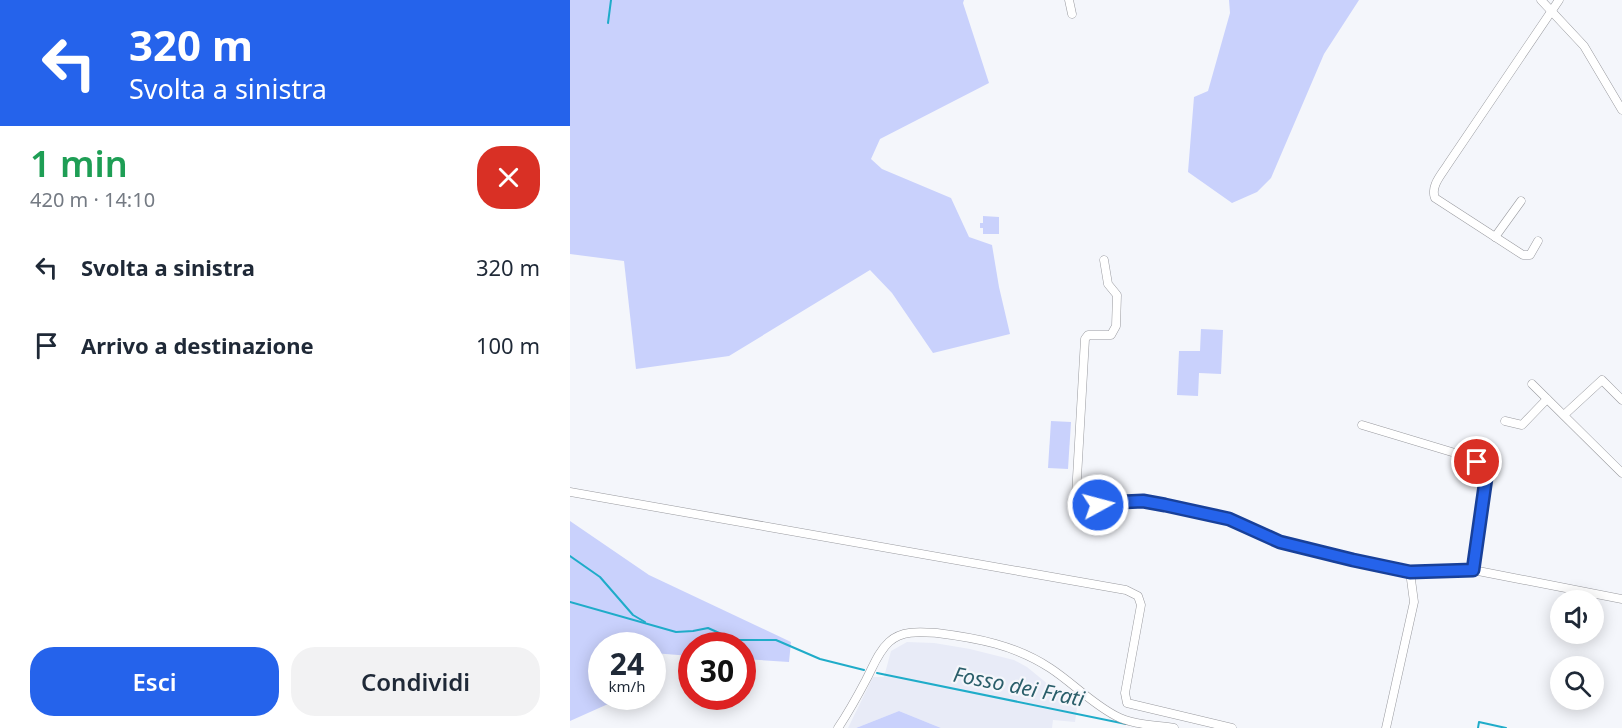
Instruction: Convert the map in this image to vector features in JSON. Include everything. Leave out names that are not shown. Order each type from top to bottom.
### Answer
[{"type":"street","points":[[1069,0],[1072,14]]},
{"type":"street","points":[[1541,0],[1584,46],[1622,110]]},
{"type":"street","points":[[1538,241],[1530,255],[1527,256],[1433,194],[1434,186],[1559,0]]},
{"type":"street","points":[[1495,237],[1521,201]]},
{"type":"street","points":[[1104,260],[1108,284],[1117,295],[1116,326],[1111,335],[1088,335],[1085,339],[1076,495],[1079,502],[1084,505],[1098,505],[1143,501],[1229,519],[1280,542],[1410,572],[1473,570],[1622,599]]},
{"type":"street","points":[[1563,415],[1602,380],[1622,400]]},
{"type":"street","points":[[1532,384],[1622,473]]},
{"type":"street","points":[[1505,422],[1522,425],[1547,399]]},
{"type":"street","points":[[1362,425],[1455,453],[1485,466],[1487,471],[1473,570]]},
{"type":"street","points":[[570,492],[1126,590],[1138,596],[1141,605],[1125,693],[1127,703],[1232,728]]},
{"type":"street","points":[[1386,728],[1414,602],[1410,572]]},
{"type":"street","points":[[838,728],[852,707],[883,648],[900,635],[918,631],[976,637],[1010,647],[1050,668],[1087,699],[1118,718],[1174,728]]},
{"type":"shaded area","points":[[570,0],[964,0],[963,3],[989,83],[880,139],[871,159],[882,169],[951,198],[969,237],[992,245],[1010,334],[933,353],[892,293],[870,270],[729,356],[636,369],[624,261],[570,254]]},
{"type":"shaded area","points":[[1229,0],[1359,0],[1324,54],[1271,178],[1257,192],[1232,203],[1188,172],[1194,97],[1208,91],[1230,13]]},
{"type":"shaded area","points":[[983,216],[999,217],[999,234],[983,234],[980,223],[983,223]]},
{"type":"shaded area","points":[[1201,329],[1223,330],[1221,374],[1199,373],[1198,396],[1177,395],[1179,351],[1200,351]]},
{"type":"shaded area","points":[[1051,421],[1071,422],[1068,469],[1048,468]]},
{"type":"shaded area","points":[[570,521],[649,575],[791,642],[789,662],[756,660],[756,632],[678,632],[678,655],[666,654],[666,632],[588,632],[588,710],[595,710],[570,721]]},
{"type":"shaded area","points":[[907,642],[934,643],[970,649],[1014,660],[1027,667],[1077,708],[1075,722],[1053,720],[1052,728],[941,728],[899,711],[856,728],[848,728],[873,677],[884,677],[891,651]]},
{"type":"shaded area","points":[[899,711],[941,728],[856,728]]},
{"type":"waterway","points":[[608,23],[611,0]]},
{"type":"waterway","points":[[570,556],[600,577],[633,615],[645,622]]},
{"type":"waterway","name":"Fosso dei Frati","points":[[570,602],[676,632],[708,628],[735,640],[776,640],[820,659],[864,670]]},
{"type":"waterway","name":"Fosso dei Frati","points":[[877,673],[1126,724]]},
{"type":"waterway","name":"Fosso dei Frati","points":[[1478,728],[1479,722],[1506,728]]},
{"type":"route","points":[[1098,505],[1143,501],[1165,505],[1229,519],[1280,542],[1410,572],[1473,570],[1487,471],[1485,466],[1477,462]]}]
